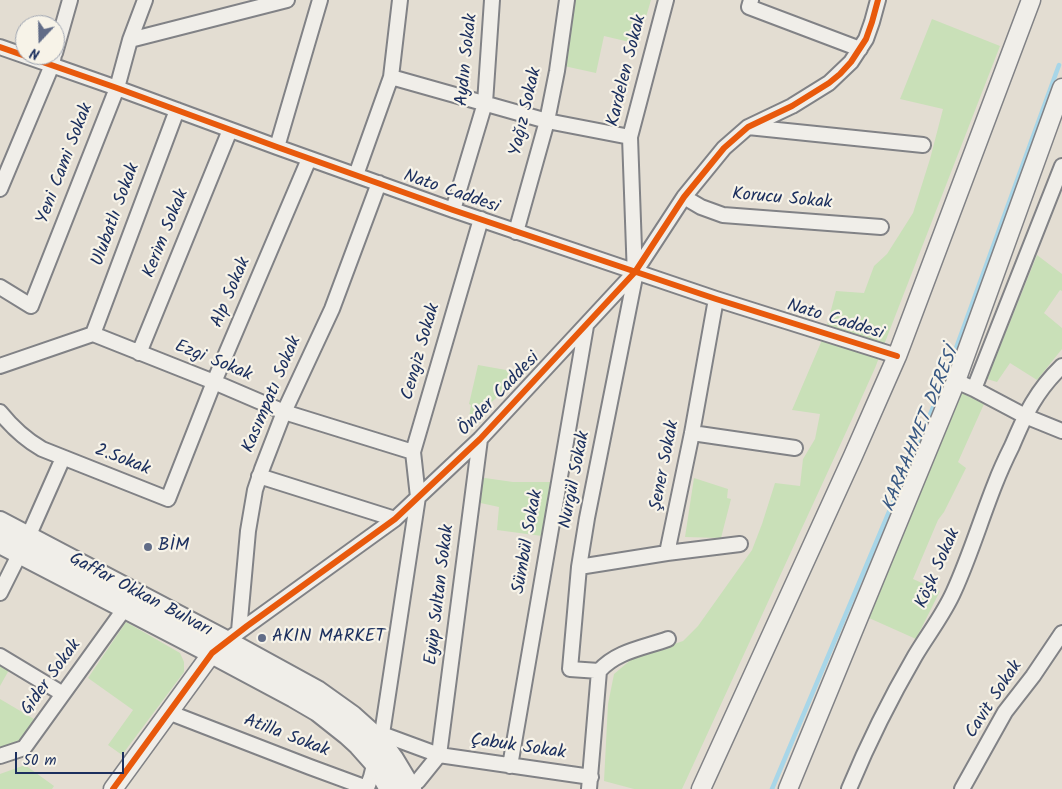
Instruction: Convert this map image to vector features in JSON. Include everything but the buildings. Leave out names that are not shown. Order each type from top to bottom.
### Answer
[{"type":"main road","name":"Gaffar Okkan Bulvarı","points":[[0,522],[23,546],[125,608],[225,642],[294,697],[318,711],[347,734],[375,763],[390,789]]},
{"type":"main road","name":"Gaffar Okkan Bulvarı","points":[[0,544],[23,546],[225,642],[317,691],[378,736],[410,788]]},
{"type":"street","points":[[65,18],[70,0]]},
{"type":"street","name":"Yeni Cami Sokak","points":[[0,287],[31,306],[116,88],[130,40],[145,0]]},
{"type":"street","points":[[130,40],[287,0]]},
{"type":"street","points":[[277,148],[320,0]]},
{"type":"street","points":[[356,175],[391,77],[400,0]]},
{"type":"street","name":"Aydın Sokak","points":[[453,210],[485,103],[492,0]]},
{"type":"street","name":"Yağız Sokak","points":[[516,232],[547,120],[557,71],[567,0]]},
{"type":"street","name":"Kardelen Sokak","points":[[635,272],[630,137],[666,0]]},
{"type":"street","points":[[751,0],[749,6],[860,49]]},
{"type":"street","name":"Önder Caddesi","points":[[113,789],[168,712],[225,642],[395,520],[480,439],[635,272],[684,197],[724,148],[748,127],[792,106],[830,83],[851,62],[866,39],[878,0]]},
{"type":"street","points":[[700,789],[897,356],[1030,0]]},
{"type":"street","name":"Nato Caddesi","points":[[0,47],[15,50]]},
{"type":"street","name":"Nato Caddesi","points":[[65,63],[116,88],[277,148],[481,220],[716,299],[897,356]]},
{"type":"street","points":[[0,189],[51,65]]},
{"type":"street","points":[[391,77],[547,120],[630,137]]},
{"type":"street","points":[[788,789],[956,381],[1062,88]]},
{"type":"street","name":"Ulubatlı Sokak","points":[[93,334],[177,110]]},
{"type":"street","points":[[748,127],[923,145]]},
{"type":"street","name":"Kerim Sokak","points":[[139,352],[230,130]]},
{"type":"street","name":"Alp Sokak","points":[[168,499],[214,382],[309,159]]},
{"type":"street","points":[[974,389],[1062,166]]},
{"type":"street","name":"Kasımpatı Sokak","points":[[225,642],[259,476],[284,412],[332,309],[379,184]]},
{"type":"street","name":"Korucu Sokak","points":[[684,197],[701,207],[723,215],[881,227]]},
{"type":"street","name":"Cengiz Sokak","points":[[378,736],[418,497],[413,452],[481,220]]},
{"type":"street","name":"Nurgül Sokak","points":[[599,671],[570,669],[579,567],[635,272]]},
{"type":"street","name":"Şener Sokak","points":[[667,553],[692,433],[716,299]]},
{"type":"street","name":"Sümbül Sokak","points":[[510,766],[586,326]]},
{"type":"street","points":[[0,366],[93,334]]},
{"type":"street","name":"Ezgi Sokak","points":[[93,334],[284,412],[413,452]]},
{"type":"street","name":"Köşk Sokak","points":[[849,789],[870,741],[900,682],[954,592],[995,482],[1030,406],[1052,376],[1062,366]]},
{"type":"street","points":[[956,381],[1025,416],[1062,431]]},
{"type":"street","name":"2.Sokak","points":[[0,412],[11,425],[42,449],[168,499]]},
{"type":"street","points":[[692,433],[795,448]]},
{"type":"street","name":"Eyüp Sultan Sokak","points":[[439,755],[480,439]]},
{"type":"street","points":[[0,593],[63,458]]},
{"type":"street","points":[[259,476],[395,520]]},
{"type":"street","points":[[579,567],[740,544]]},
{"type":"street","name":"Gider Sokak","points":[[0,756],[24,748],[125,608]]},
{"type":"street","name":"Cavit Sokak","points":[[962,789],[1006,712],[1062,633]]},
{"type":"street","points":[[590,783],[599,671],[617,656],[668,640]]},
{"type":"street","points":[[0,656],[63,694]]},
{"type":"street","name":"Atilla Sokak","points":[[168,712],[368,788],[375,763],[378,736]]},
{"type":"street","name":"Çabuk Sokak","points":[[378,736],[439,755],[510,766],[590,783]]},
{"type":"street","points":[[410,788],[439,755]]},
{"type":"green space","points":[[574,0],[651,0],[638,44],[604,36],[596,73],[564,66]]},
{"type":"green space","points":[[932,19],[1000,46],[875,368],[682,789],[634,789],[604,781],[608,704],[614,674],[633,658],[683,641],[698,626],[752,550],[775,483],[800,486],[803,459],[815,439],[820,414],[792,410],[825,333],[836,291],[864,293],[874,266],[887,254],[913,213],[930,159],[943,109],[900,99]]},
{"type":"green space","points":[[1037,255],[1062,274],[1062,291],[1060,290],[1044,313],[1062,328],[1062,349],[1037,380],[1010,363],[997,382],[987,379]]},
{"type":"green space","points":[[478,365],[523,373],[468,424],[471,405],[469,404]]},
{"type":"green space","points":[[962,393],[984,404],[958,462],[966,468],[938,520],[913,579],[940,591],[916,639],[869,618]]},
{"type":"green space","points":[[478,477],[513,482],[550,482],[542,536],[497,530],[499,507],[476,502]]},
{"type":"green space","points":[[694,478],[728,489],[727,498],[731,499],[721,538],[685,537]]},
{"type":"green space","points":[[126,622],[180,653],[184,662],[184,672],[122,755],[108,745],[133,710],[88,678]]},
{"type":"green space","points":[[0,664],[9,670],[0,686]]},
{"type":"green space","points":[[0,699],[34,719],[18,745],[0,750]]},
{"type":"green space","points":[[25,765],[54,786],[52,789],[0,789],[0,774]]},
{"type":"waterway","name":"KARAAHMET DERESİ","points":[[772,789],[943,384],[1059,65]]},
{"type":"cycle path","points":[[113,789],[212,653],[395,519],[480,439],[635,272],[684,197],[724,148],[748,127],[792,106],[840,74],[851,62],[866,39],[878,0]]},
{"type":"cycle path","points":[[0,47],[453,210],[716,299],[897,356]]},
{"type":"place","name":"BİM","points":[[148,547]]},
{"type":"place","name":"AKIN MARKET","points":[[262,638]]}]
